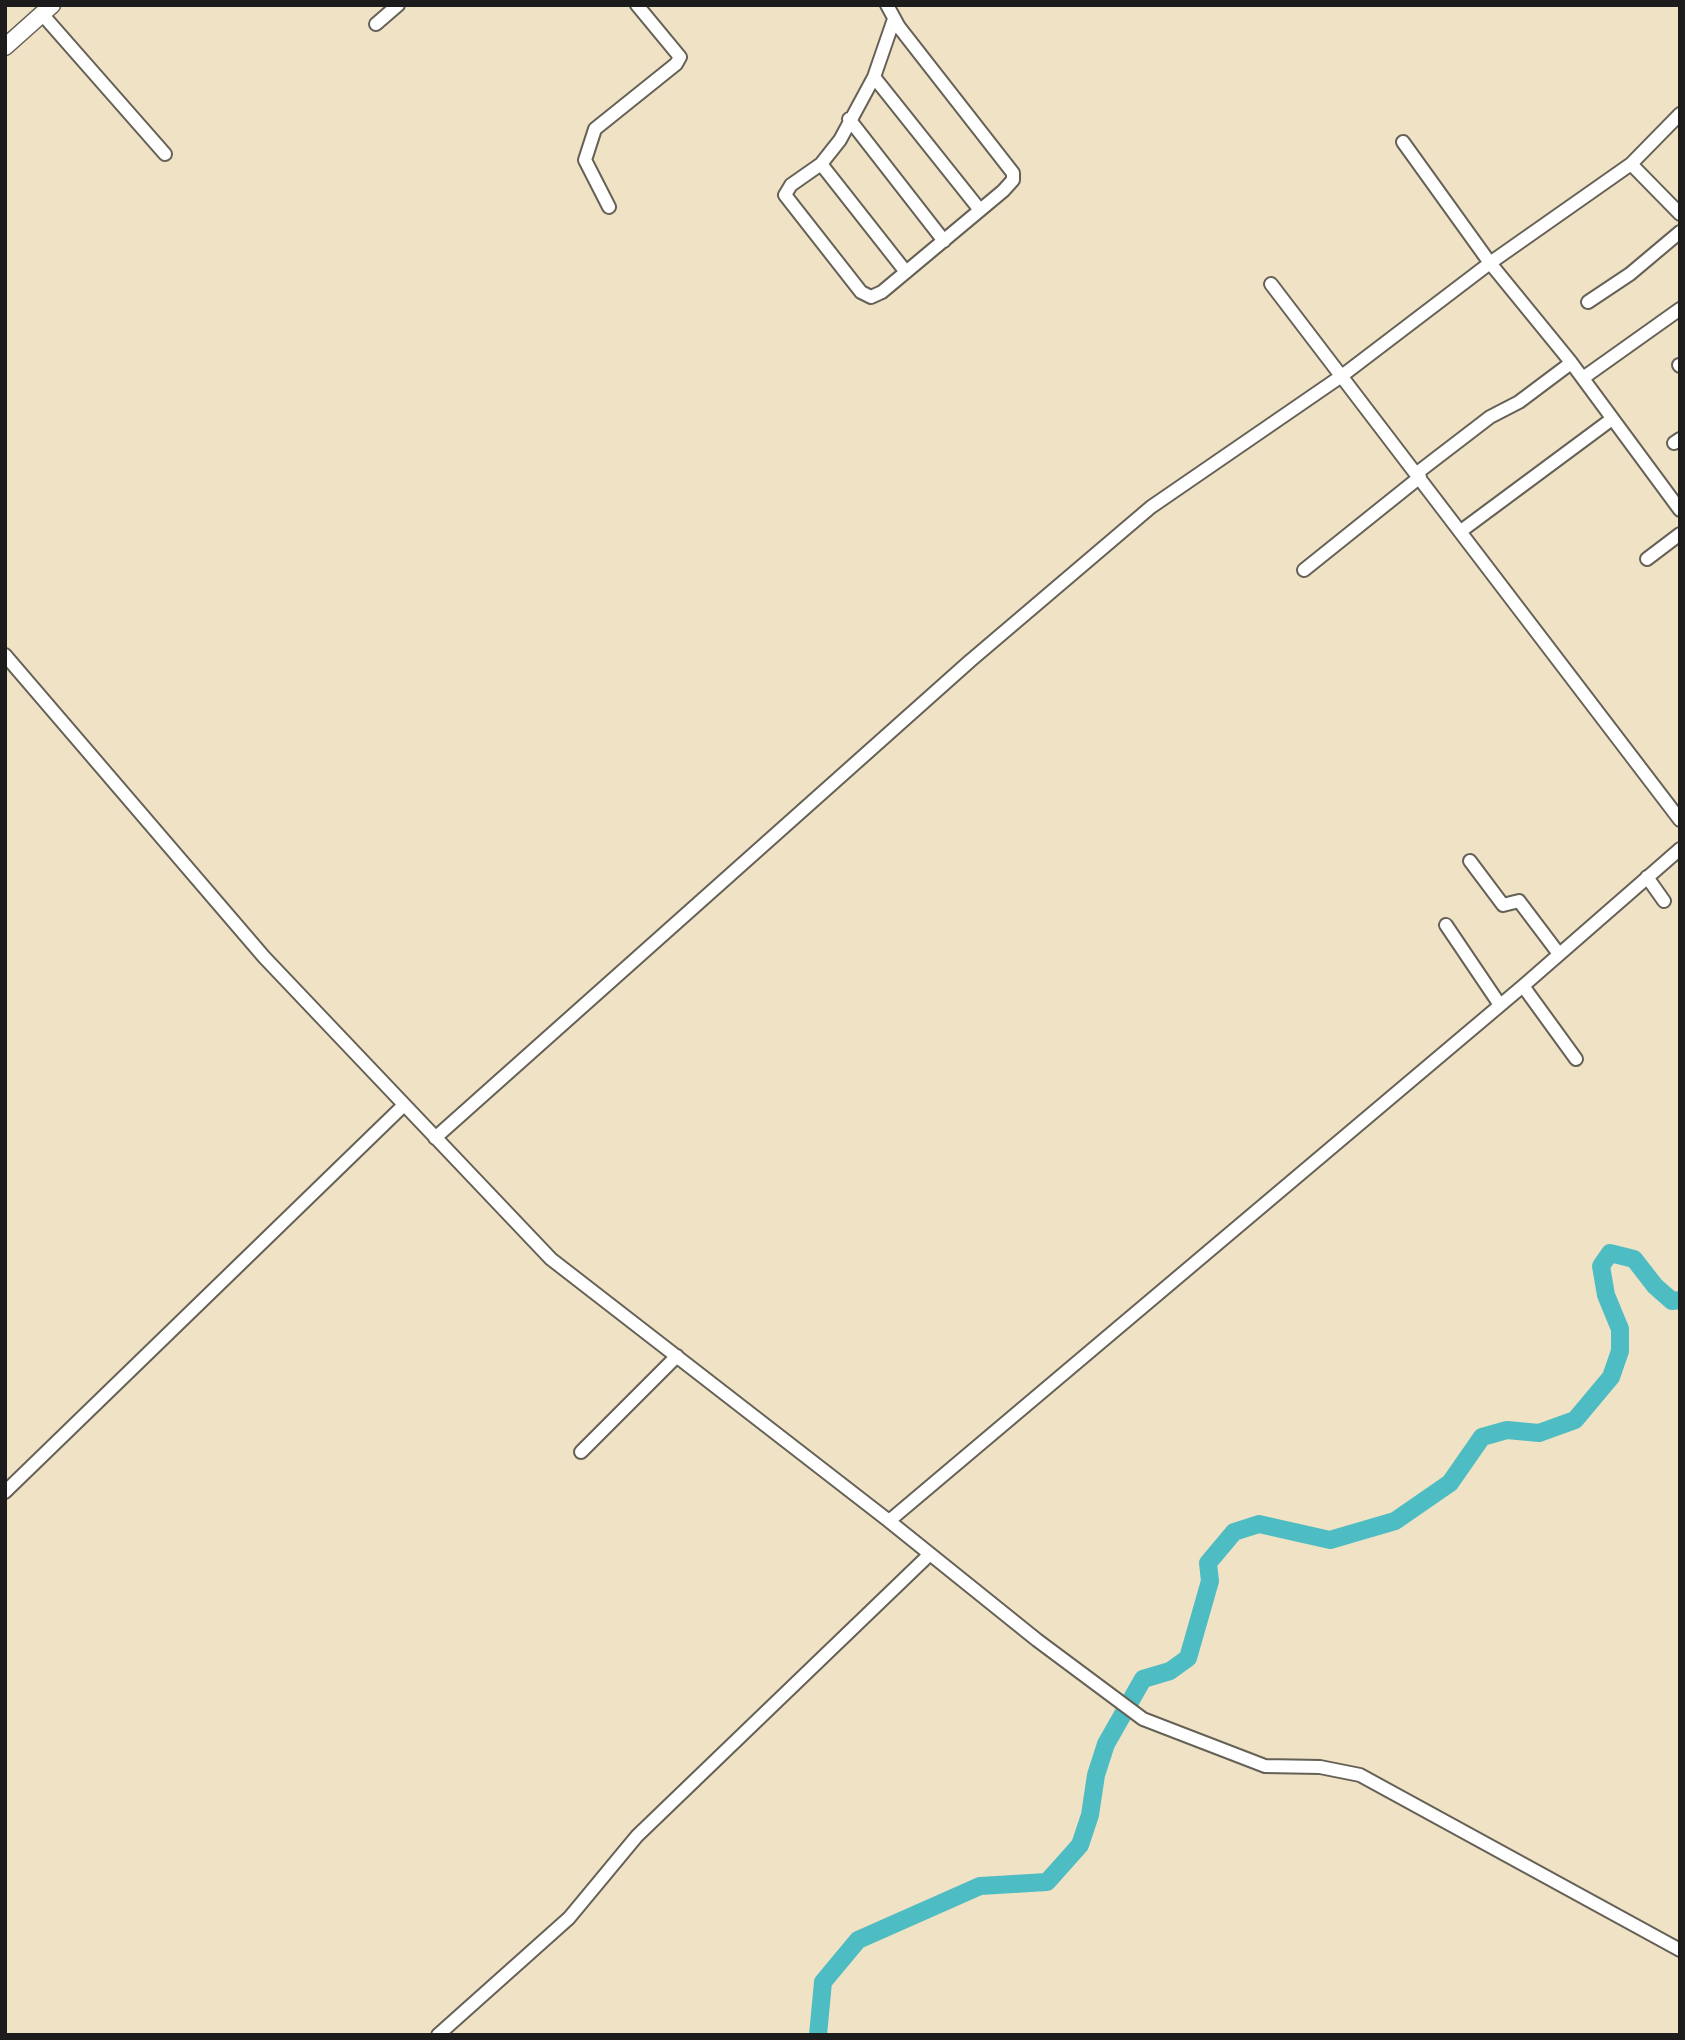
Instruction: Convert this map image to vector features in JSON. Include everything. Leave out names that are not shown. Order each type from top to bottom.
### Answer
[{"type":"street","points":[[376,24],[398,5]]},
{"type":"street","points":[[609,207],[585,160],[596,129],[680,57],[637,5]]},
{"type":"street","points":[[887,5],[894,19],[1013,173],[1009,186],[944,241],[882,292],[866,296],[785,195],[791,185],[821,164],[841,140],[849,119],[874,77],[894,19]]},
{"type":"street","points":[[5,47],[47,8],[165,154]]},
{"type":"street","points":[[874,77],[980,210]]},
{"type":"street","points":[[435,1139],[960,670],[1151,507],[1343,374],[1490,263],[1631,164],[1680,114]]},
{"type":"street","points":[[849,119],[944,241]]},
{"type":"street","points":[[1403,142],[1490,263],[1583,378],[1680,509]]},
{"type":"street","points":[[821,164],[906,272]]},
{"type":"street","points":[[1631,164],[1680,215]]},
{"type":"street","points":[[1588,302],[1630,274],[1680,232]]},
{"type":"street","points":[[1271,284],[1343,374],[1680,820]]},
{"type":"street","points":[[1583,378],[1680,309]]},
{"type":"street","points":[[1304,570],[1490,417],[1519,402],[1571,363]]},
{"type":"street","points":[[1461,531],[1612,419]]},
{"type":"street","points":[[1647,559],[1680,534]]},
{"type":"street","points":[[5,655],[264,957],[551,1259],[889,1521],[929,1555],[1143,1719],[1265,1766],[1320,1767],[1360,1776],[1680,1950]]},
{"type":"street","points":[[889,1521],[1522,986],[1680,849]]},
{"type":"street","points":[[1470,861],[1503,905],[1519,901],[1559,954]]},
{"type":"street","points":[[1647,877],[1664,901]]},
{"type":"street","points":[[1446,925],[1500,1004]]},
{"type":"street","points":[[1522,986],[1576,1059]]},
{"type":"street","points":[[5,1492],[404,1105]]},
{"type":"street","points":[[581,1451],[677,1356]]},
{"type":"street","points":[[438,2035],[569,1918],[638,1836],[929,1555]]},
{"type":"waterway","points":[[818,2035],[823,1982],[858,1940],[980,1886],[1047,1882],[1080,1845],[1090,1815],[1096,1775],[1106,1744],[1143,1679],[1170,1671],[1188,1658],[1210,1581],[1208,1563],[1234,1532],[1259,1524],[1330,1540],[1395,1521],[1450,1483],[1482,1437],[1507,1430],[1539,1433],[1575,1420],[1611,1377],[1620,1351],[1620,1329],[1606,1295],[1601,1266],[1610,1253],[1634,1259],[1655,1286],[1672,1301],[1680,1300]]}]
